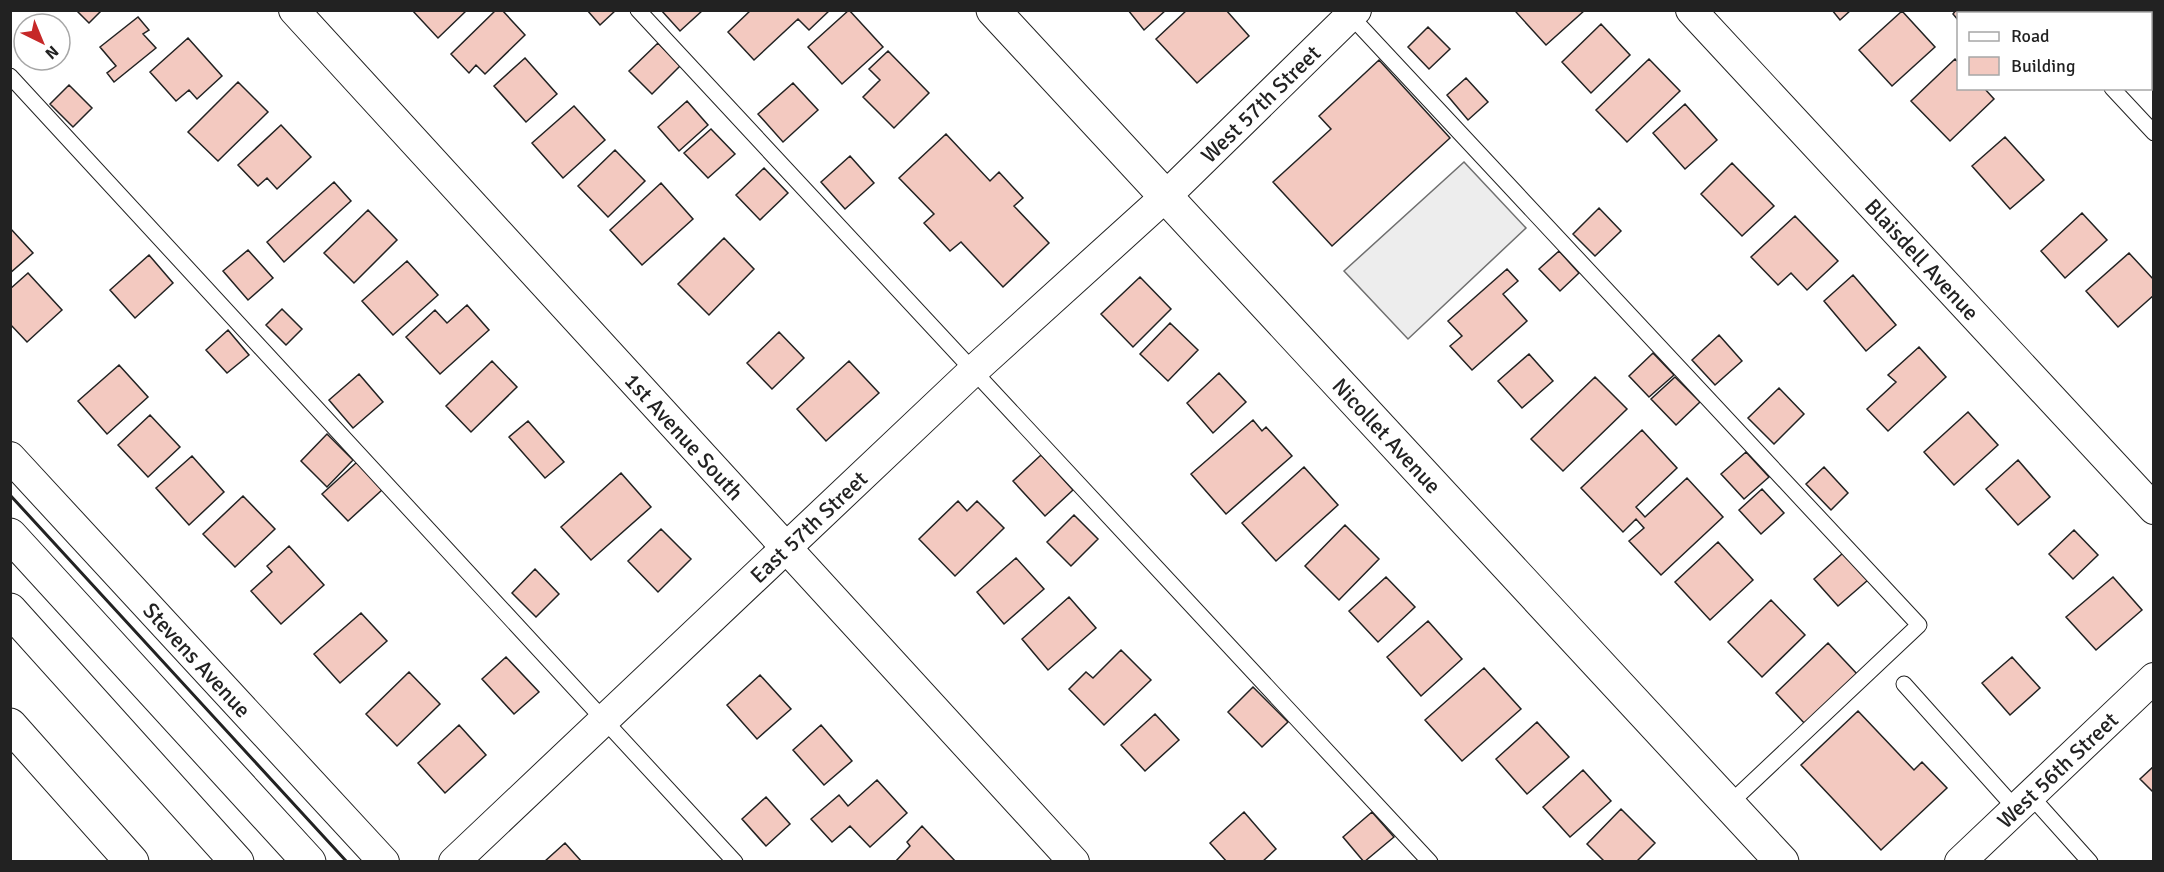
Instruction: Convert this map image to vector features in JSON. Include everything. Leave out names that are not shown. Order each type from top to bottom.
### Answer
[{"type":"main road","name":"Nicollet Avenue","points":[[993,10],[1782,861]]},
{"type":"main road","points":[[10,535],[309,861]]},
{"type":"main road","points":[[10,610],[237,861]]},
{"type":"main road","points":[[10,725],[132,861]]},
{"type":"street","name":"1st Avenue South","points":[[294,10],[1074,861]]},
{"type":"street","name":"Blaisdell Avenue","points":[[1691,10],[2154,509]]},
{"type":"street","name":"West 57th Street","points":[[1165,197],[1351,12]]},
{"type":"street","name":"East 57th Street","points":[[454,861],[973,371],[1165,197]]},
{"type":"street","name":"Stevens Avenue","points":[[10,457],[384,861]]},
{"type":"street","name":"West 56th Street","points":[[1960,861],[2154,678]]},
{"type":"lane","points":[[638,10],[1430,861]]},
{"type":"lane","points":[[1351,12],[1919,625],[1728,805]]},
{"type":"lane","points":[[10,76],[735,861]]},
{"type":"lane","points":[[2114,90],[2154,134]]},
{"type":"lane","points":[[1904,684],[2023,802],[2090,861]]},
{"type":"shaded area","points":[[1464,162],[1526,228],[1408,339],[1344,271]]},
{"type":"building","points":[[76,10],[102,10],[89,23]]},
{"type":"building","points":[[412,10],[467,10],[438,38]]},
{"type":"building","points":[[496,10],[502,10],[525,35],[485,74],[476,65],[469,73],[451,54]]},
{"type":"building","points":[[587,10],[616,10],[600,25]]},
{"type":"building","points":[[661,10],[703,10],[680,31]]},
{"type":"building","points":[[751,10],[830,10],[809,30],[798,19],[754,60],[728,32]]},
{"type":"building","points":[[849,10],[883,47],[842,84],[808,47]]},
{"type":"building","points":[[1128,10],[1166,10],[1144,30]]},
{"type":"building","points":[[1187,10],[1226,10],[1249,36],[1197,83],[1156,39]]},
{"type":"building","points":[[1517,10],[1585,10],[1546,45],[1516,12]]},
{"type":"building","points":[[1832,10],[1851,10],[1840,20]]},
{"type":"building","points":[[1956,10],[1998,11],[1957,12],[1957,19],[1953,14]]},
{"type":"building","points":[[1902,11],[1935,47],[1892,86],[1859,50]]},
{"type":"building","points":[[138,17],[149,30],[143,34],[156,48],[114,82],[107,73],[116,66],[100,47]]},
{"type":"building","points":[[1601,24],[1630,55],[1591,93],[1562,62]]},
{"type":"building","points":[[1428,27],[1450,49],[1429,69],[1408,47]]},
{"type":"building","points":[[188,38],[222,76],[197,99],[189,90],[176,101],[150,72]]},
{"type":"building","points":[[658,43],[680,66],[652,94],[629,71]]},
{"type":"building","points":[[888,51],[929,93],[894,128],[863,97],[880,80],[869,69]]},
{"type":"building","points":[[525,58],[557,94],[526,122],[494,86]]},
{"type":"building","points":[[1649,59],[1680,91],[1627,142],[1596,110]]},
{"type":"building","points":[[1955,59],[1957,61],[1957,90],[1986,90],[1994,99],[1950,141],[1911,101]]},
{"type":"building","points":[[1379,60],[1450,138],[1332,246],[1273,182],[1331,129],[1319,116]]},
{"type":"building","points":[[1466,78],[1488,102],[1468,120],[1447,95]]},
{"type":"building","points":[[238,82],[268,112],[218,161],[188,132]]},
{"type":"building","points":[[793,83],[818,110],[783,142],[758,114]]},
{"type":"building","points":[[69,85],[92,108],[73,127],[50,104]]},
{"type":"building","points":[[687,101],[708,125],[679,151],[658,127]]},
{"type":"building","points":[[1685,104],[1717,140],[1685,169],[1653,133]]},
{"type":"building","points":[[574,106],[605,140],[563,178],[532,143]]},
{"type":"building","points":[[281,125],[311,157],[277,189],[267,178],[258,186],[238,165]]},
{"type":"building","points":[[711,129],[735,154],[708,178],[684,153]]},
{"type":"building","points":[[946,134],[990,181],[999,172],[1023,198],[1014,206],[1049,243],[1003,287],[961,242],[950,251],[924,223],[934,214],[899,178]]},
{"type":"building","points":[[2005,137],[2044,180],[2010,209],[1972,166]]},
{"type":"building","points":[[615,150],[645,181],[608,217],[578,186]]},
{"type":"building","points":[[850,156],[874,183],[845,209],[821,182]]},
{"type":"building","points":[[1732,163],[1774,206],[1742,236],[1701,194]]},
{"type":"building","points":[[764,168],[788,193],[760,220],[736,195]]},
{"type":"building","points":[[334,182],[351,201],[284,262],[267,242]]},
{"type":"building","points":[[661,183],[693,219],[642,265],[610,230]]},
{"type":"building","points":[[1599,208],[1621,231],[1595,256],[1573,234]]},
{"type":"building","points":[[368,210],[397,240],[354,283],[324,253]]},
{"type":"building","points":[[2082,213],[2107,240],[2065,278],[2041,251]]},
{"type":"building","points":[[1795,216],[1838,261],[1807,290],[1791,273],[1778,285],[1751,257]]},
{"type":"building","points":[[10,228],[33,253],[10,273]]},
{"type":"building","points":[[724,238],[754,269],[709,315],[678,284]]},
{"type":"building","points":[[248,250],[273,278],[248,300],[223,271]]},
{"type":"building","points":[[1559,251],[1579,273],[1560,291],[1539,269]]},
{"type":"building","points":[[2129,253],[2154,280],[2154,295],[2118,327],[2086,291]]},
{"type":"building","points":[[149,255],[173,283],[135,318],[110,290]]},
{"type":"building","points":[[407,261],[438,295],[393,335],[362,301]]},
{"type":"building","points":[[1507,269],[1518,281],[1503,294],[1527,321],[1472,370],[1450,346],[1462,336],[1448,321]]},
{"type":"building","points":[[28,273],[62,310],[27,342],[10,324],[10,289]]},
{"type":"building","points":[[1853,275],[1896,325],[1866,351],[1824,301]]},
{"type":"building","points":[[1140,277],[1171,309],[1133,347],[1101,314]]},
{"type":"building","points":[[467,305],[489,330],[440,374],[406,337],[435,310],[447,323]]},
{"type":"building","points":[[282,309],[302,329],[286,345],[266,325]]},
{"type":"building","points":[[1170,323],[1198,350],[1168,381],[1140,354]]},
{"type":"building","points":[[228,330],[249,355],[227,373],[206,350]]},
{"type":"building","points":[[779,332],[804,358],[772,389],[747,363]]},
{"type":"building","points":[[1719,335],[1742,361],[1715,385],[1692,360]]},
{"type":"building","points":[[1919,347],[1946,377],[1888,431],[1867,409],[1896,382],[1888,375]]},
{"type":"building","points":[[1653,353],[1674,375],[1649,397],[1629,376]]},
{"type":"building","points":[[1529,354],[1553,381],[1522,408],[1498,381]]},
{"type":"building","points":[[492,361],[517,387],[471,432],[446,406]]},
{"type":"building","points":[[849,361],[879,393],[826,441],[797,409]]},
{"type":"building","points":[[119,365],[148,397],[107,434],[78,401]]},
{"type":"building","points":[[1219,373],[1246,402],[1213,433],[1187,403]]},
{"type":"building","points":[[359,374],[383,402],[353,428],[329,400]]},
{"type":"building","points":[[1595,377],[1627,409],[1563,471],[1531,439]]},
{"type":"building","points":[[1675,377],[1700,402],[1676,425],[1651,399]]},
{"type":"building","points":[[1779,388],[1804,414],[1774,444],[1748,418]]},
{"type":"building","points":[[1968,412],[1998,445],[1954,485],[1924,452]]},
{"type":"building","points":[[150,415],[180,447],[148,477],[118,445]]},
{"type":"building","points":[[1253,420],[1262,431],[1266,427],[1292,456],[1226,514],[1191,474]]},
{"type":"building","points":[[528,421],[564,462],[545,478],[509,437]]},
{"type":"building","points":[[1642,430],[1677,468],[1636,507],[1645,517],[1687,478],[1723,517],[1661,575],[1629,541],[1644,528],[1636,519],[1623,532],[1581,488]]},
{"type":"building","points":[[327,434],[353,460],[327,487],[301,461]]},
{"type":"building","points":[[1746,452],[1769,477],[1744,499],[1721,474]]},
{"type":"building","points":[[1041,455],[1073,490],[1045,516],[1013,481]]},
{"type":"building","points":[[192,456],[224,492],[189,525],[156,488]]},
{"type":"building","points":[[2018,460],[2050,497],[2018,525],[1986,489]]},
{"type":"building","points":[[357,462],[382,490],[348,521],[322,494]]},
{"type":"building","points":[[1304,467],[1338,505],[1276,561],[1242,523]]},
{"type":"building","points":[[1824,467],[1848,493],[1831,510],[1806,484]]},
{"type":"building","points":[[621,473],[651,507],[591,560],[561,527]]},
{"type":"building","points":[[1762,489],[1784,513],[1761,534],[1739,510]]},
{"type":"building","points":[[243,496],[275,529],[235,567],[203,534]]},
{"type":"building","points":[[958,501],[967,511],[977,501],[1004,528],[955,576],[919,539]]},
{"type":"building","points":[[1074,515],[1098,539],[1071,566],[1047,542]]},
{"type":"building","points":[[1345,525],[1379,559],[1339,600],[1305,566]]},
{"type":"building","points":[[661,529],[691,559],[658,592],[628,561]]},
{"type":"building","points":[[2074,530],[2098,555],[2073,579],[2049,554]]},
{"type":"building","points":[[1718,542],[1753,580],[1710,620],[1675,582]]},
{"type":"building","points":[[289,546],[324,585],[281,624],[251,591],[272,572],[267,566]]},
{"type":"building","points":[[1843,553],[1868,580],[1838,606],[1814,579]]},
{"type":"building","points":[[1016,558],[1044,589],[1004,624],[977,592]]},
{"type":"building","points":[[535,569],[559,594],[536,617],[512,593]]},
{"type":"building","points":[[1386,577],[1415,607],[1378,642],[1349,611]]},
{"type":"building","points":[[2113,577],[2142,610],[2096,650],[2066,617]]},
{"type":"building","points":[[1069,597],[1096,628],[1048,670],[1022,639]]},
{"type":"building","points":[[1771,600],[1805,635],[1762,677],[1728,642]]},
{"type":"building","points":[[361,613],[387,641],[340,683],[314,654]]},
{"type":"building","points":[[1428,621],[1462,659],[1421,696],[1387,657]]},
{"type":"building","points":[[1828,643],[1858,675],[1806,725],[1776,693]]},
{"type":"building","points":[[1121,650],[1151,680],[1104,725],[1069,689],[1086,672],[1093,678]]},
{"type":"building","points":[[506,657],[539,692],[514,714],[482,679]]},
{"type":"building","points":[[2012,657],[2040,688],[2010,715],[1982,683]]},
{"type":"building","points":[[1484,668],[1521,709],[1462,761],[1425,720]]},
{"type":"building","points":[[409,672],[440,704],[397,746],[366,714]]},
{"type":"building","points":[[760,675],[791,709],[757,739],[727,705]]},
{"type":"building","points":[[1253,687],[1288,722],[1262,747],[1228,712]]},
{"type":"building","points":[[1858,711],[1914,770],[1922,762],[1947,788],[1881,850],[1801,765]]},
{"type":"building","points":[[1155,714],[1179,740],[1145,771],[1121,745]]},
{"type":"building","points":[[1537,722],[1569,757],[1527,794],[1496,759]]},
{"type":"building","points":[[459,725],[486,755],[445,793],[418,763]]},
{"type":"building","points":[[821,725],[852,761],[824,785],[793,750]]},
{"type":"building","points":[[2154,766],[2154,793],[2140,779]]},
{"type":"building","points":[[1583,770],[1611,801],[1570,837],[1543,807]]},
{"type":"building","points":[[877,780],[907,813],[870,847],[850,826],[832,842],[811,819],[839,795],[848,806]]},
{"type":"building","points":[[766,797],[790,824],[766,846],[742,819]]},
{"type":"building","points":[[1621,809],[1655,843],[1636,862],[1605,862],[1587,844]]},
{"type":"building","points":[[1244,812],[1276,849],[1262,862],[1227,862],[1210,843]]},
{"type":"building","points":[[1372,812],[1394,837],[1364,862],[1343,837]]},
{"type":"building","points":[[922,826],[956,862],[895,862],[910,846],[907,842]]},
{"type":"building","points":[[565,843],[582,862],[544,862]]},
{"type":"wall","points":[[10,495],[347,862]]}]
